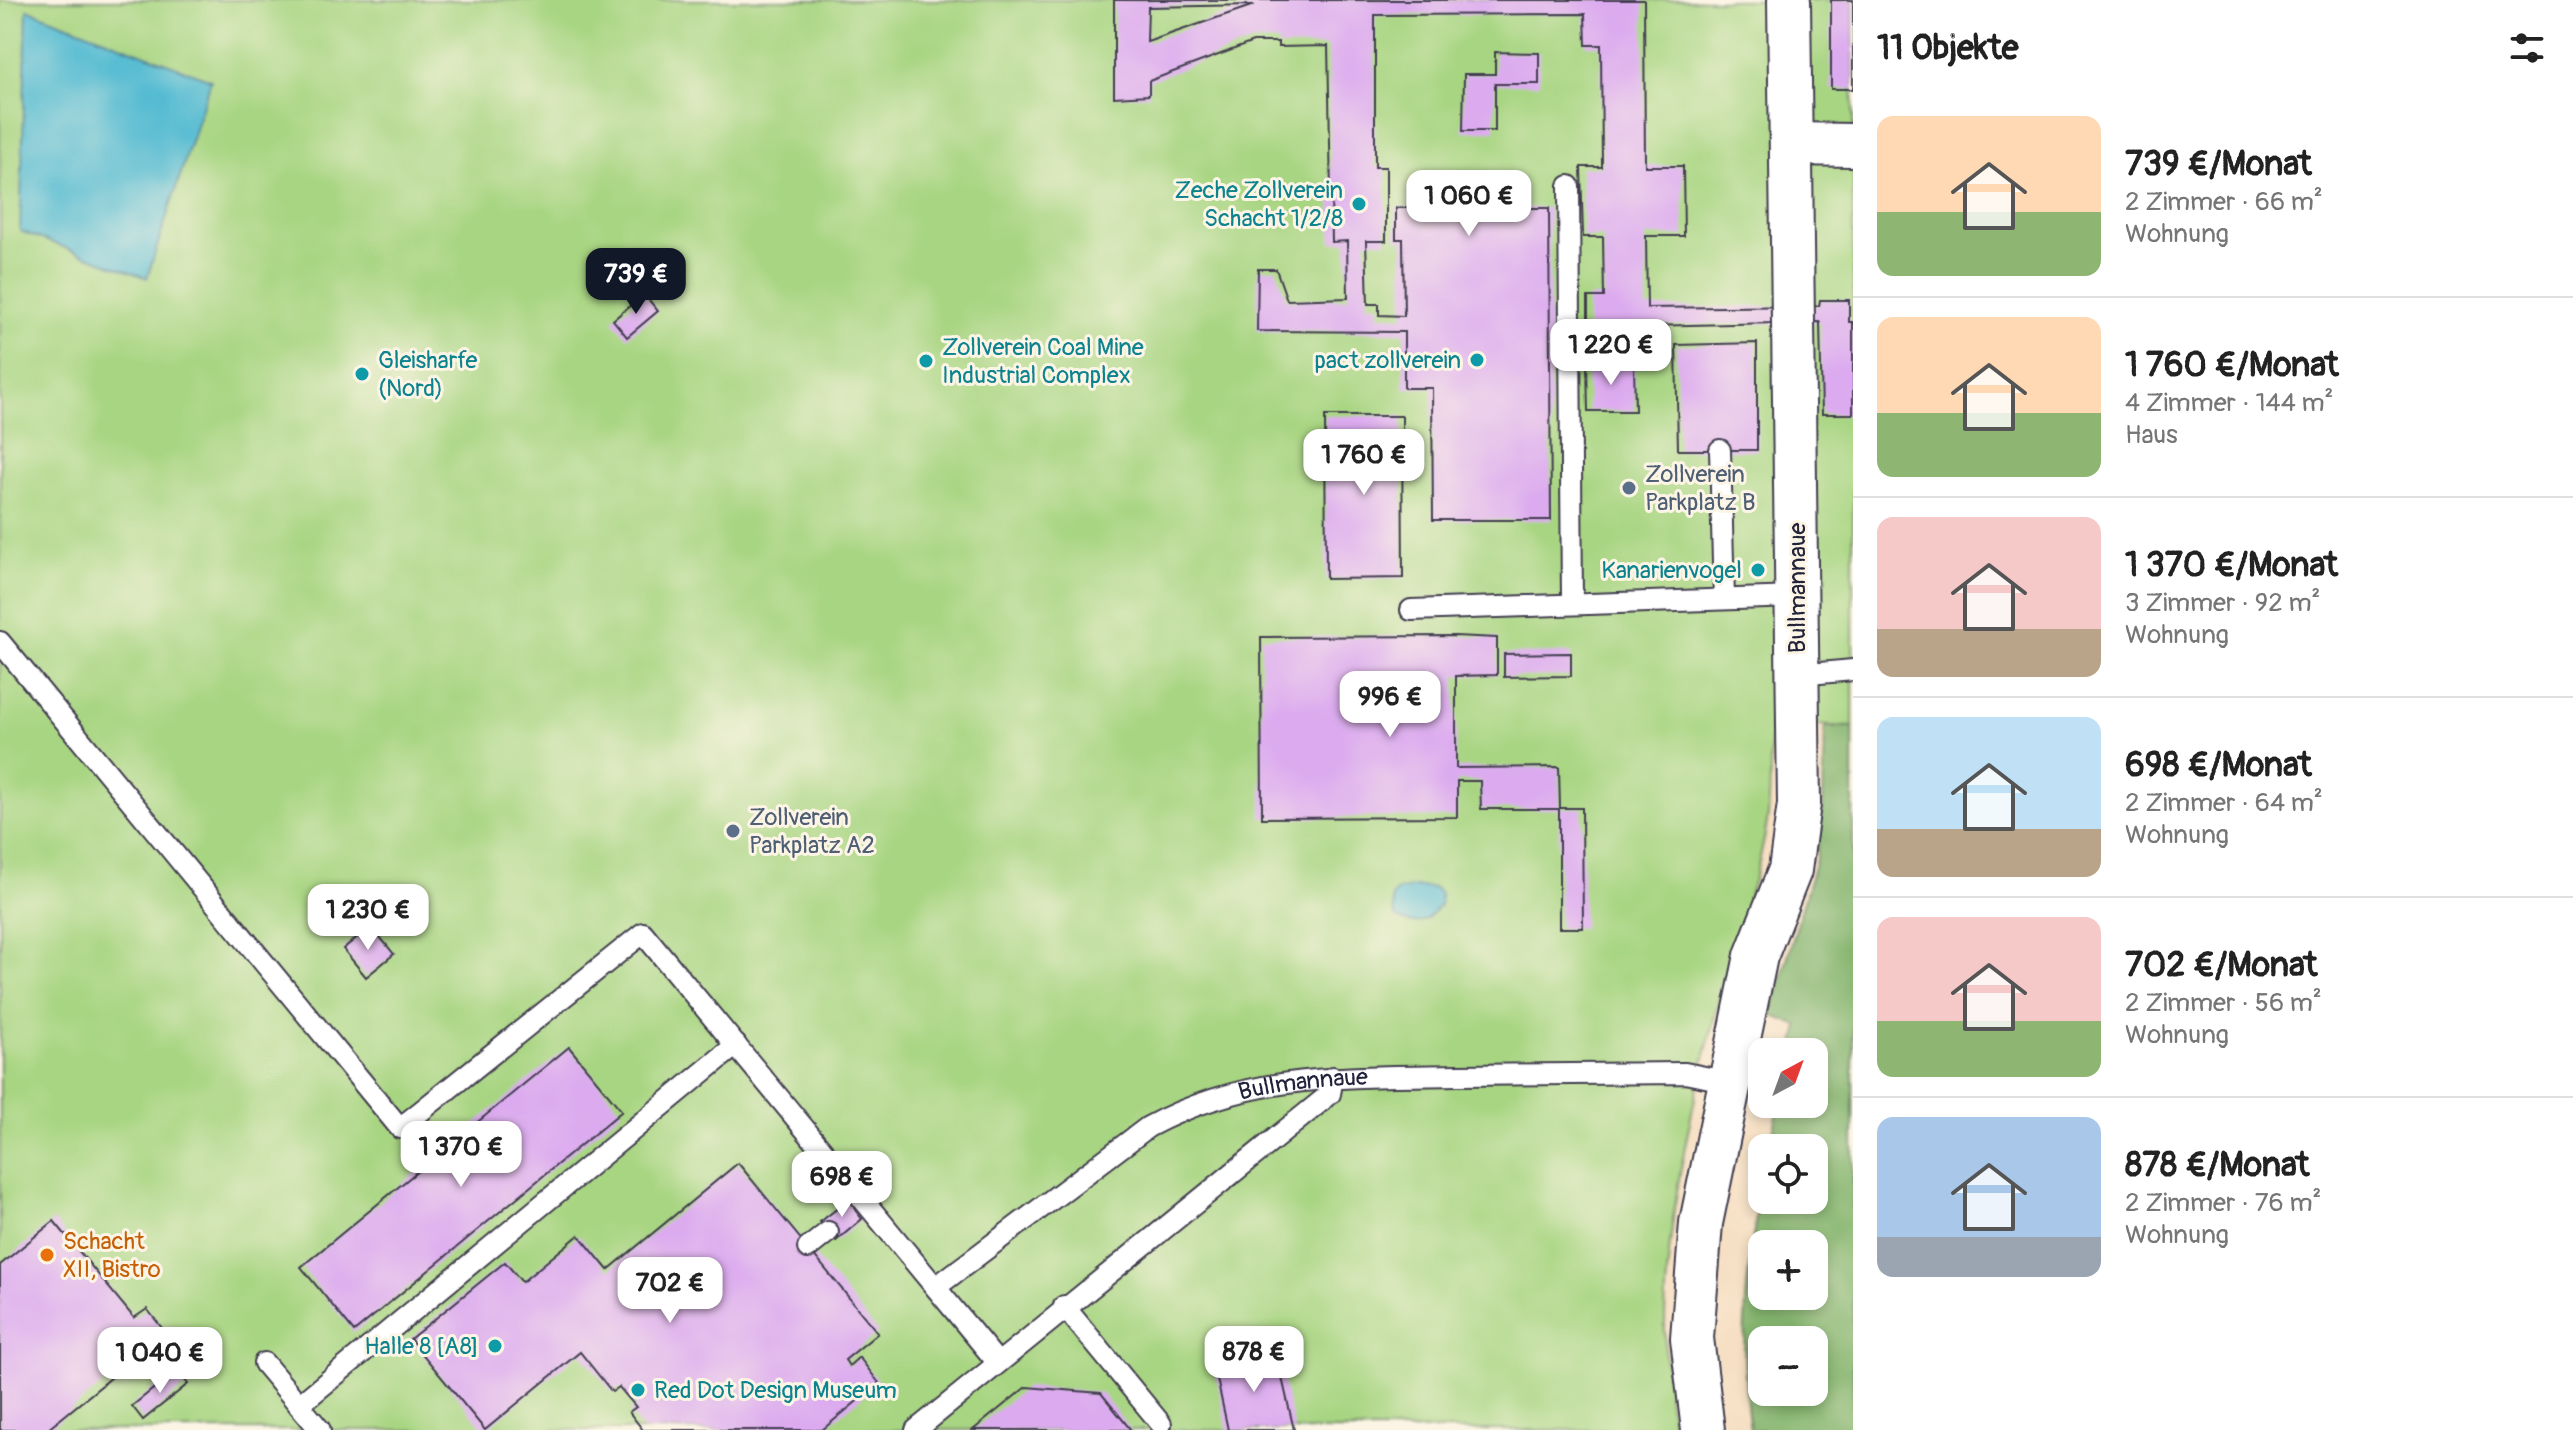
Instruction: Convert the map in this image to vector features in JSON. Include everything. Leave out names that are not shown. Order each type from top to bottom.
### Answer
[{"type":"street","name":"Bullmannaue","points":[[1703,1430],[1693,1368],[1696,1265],[1756,956],[1790,870],[1799,804],[1789,0]]},
{"type":"street","points":[[1792,144],[1853,145]]},
{"type":"lane","points":[[1569,186],[1572,603]]},
{"type":"lane","points":[[1720,450],[1724,599]]},
{"type":"lane","points":[[1411,610],[1797,597]]},
{"type":"lane","points":[[0,642],[400,1128],[643,933],[736,1045],[856,1202],[936,1287],[997,1362]]},
{"type":"lane","points":[[1798,675],[1853,670]]},
{"type":"lane","points":[[299,1405],[736,1045]]},
{"type":"lane","name":"Bullmannaue","points":[[936,1287],[1112,1151],[1167,1116],[1207,1100],[1263,1084],[1333,1077],[1685,1073],[1730,1082]]},
{"type":"lane","points":[[916,1430],[1064,1306],[1330,1094],[1333,1077]]},
{"type":"lane","points":[[808,1248],[828,1232]]},
{"type":"lane","points":[[1064,1306],[1161,1424]]},
{"type":"lane","points":[[264,1363],[320,1430]]},
{"type":"green space","name":"Zollverein Coal Mine Industrial Complex","points":[[0,0],[1853,0],[1853,727],[1770,723],[1770,792],[1765,834],[1700,1075],[1677,1194],[1665,1314],[1666,1373],[1673,1430],[0,1430]]},
{"type":"green space","points":[[1825,727],[1853,727],[1853,1430],[1750,1430],[1746,1399],[1744,1337],[1748,1286],[1748,1310],[1828,1310],[1828,1230],[1754,1230],[1757,1214],[1828,1214],[1828,1134],[1772,1134],[1776,1118],[1828,1118],[1828,1038],[1796,1038],[1799,1026],[1771,1015],[1816,859],[1823,805]]},
{"type":"water","points":[[27,9],[211,80],[147,278],[20,231]]},
{"type":"water","points":[[1415,887],[1435,888],[1440,894],[1440,905],[1420,922],[1409,923],[1395,917],[1392,897],[1397,891]]},
{"type":"building","points":[[1114,0],[1644,0],[1645,166],[1683,166],[1684,236],[1646,236],[1647,308],[1819,306],[1820,300],[1849,300],[1849,322],[1853,322],[1853,414],[1822,414],[1820,322],[1646,326],[1647,334],[1588,334],[1588,297],[1604,297],[1603,237],[1583,237],[1581,167],[1602,167],[1601,45],[1586,45],[1585,14],[1375,15],[1375,167],[1386,167],[1386,241],[1366,241],[1368,304],[1379,304],[1379,315],[1404,316],[1403,239],[1396,239],[1396,208],[1549,208],[1551,520],[1433,520],[1432,388],[1404,388],[1404,332],[1257,331],[1258,269],[1276,269],[1287,300],[1348,298],[1347,241],[1332,242],[1328,46],[1278,47],[1278,42],[1253,42],[1149,81],[1149,95],[1114,97]],"holes":[[[1254,5],[1147,42],[1148,7]]]},
{"type":"building","points":[[1831,0],[1853,0],[1853,89],[1831,89]]},
{"type":"building","points":[[1495,52],[1539,53],[1539,84],[1495,84],[1495,131],[1463,131],[1464,74],[1495,74]]},
{"type":"building","points":[[644,294],[658,311],[627,337],[613,320]]},
{"type":"building","points":[[1757,343],[1757,450],[1678,450],[1676,345]]},
{"type":"building","points":[[1587,363],[1634,363],[1635,411],[1588,411]]},
{"type":"building","points":[[1325,416],[1402,416],[1403,578],[1326,579]]},
{"type":"building","points":[[1261,637],[1497,638],[1497,675],[1456,676],[1456,768],[1559,767],[1560,808],[1582,808],[1583,928],[1559,928],[1559,809],[1481,809],[1480,781],[1457,781],[1457,817],[1262,818]]},
{"type":"building","points":[[1571,653],[1571,676],[1504,677],[1504,654]]},
{"type":"building","points":[[371,926],[394,954],[366,977],[343,949]]},
{"type":"building","points":[[569,1047],[622,1111],[354,1332],[301,1267]]},
{"type":"building","points":[[738,1163],[878,1333],[845,1360],[849,1366],[859,1357],[879,1383],[822,1430],[643,1430],[629,1412],[636,1407],[619,1387],[612,1392],[580,1352],[485,1430],[410,1339],[505,1262],[522,1282],[579,1235],[608,1270]]},
{"type":"building","points":[[857,1193],[855,1210],[862,1219],[836,1241],[820,1222]]},
{"type":"building","points":[[54,1221],[134,1318],[147,1309],[166,1333],[47,1430],[0,1430],[0,1265]]},
{"type":"building","points":[[1276,1351],[1294,1430],[1228,1430],[1214,1365]]},
{"type":"building","points":[[177,1370],[188,1384],[143,1420],[132,1406]]},
{"type":"building","points":[[1026,1387],[1101,1393],[1131,1430],[973,1430]]},
{"type":"place","name":"Zeche Zollverein Schacht 1/2/8","points":[[1359,204]]},
{"type":"place","name":"pact zollverein","points":[[1477,360]]},
{"type":"place","name":"Zollverein Coal Mine Industrial Complex","points":[[926,361]]},
{"type":"place","name":"Gleisharfe (Nord)","points":[[362,374]]},
{"type":"place","name":"Zollverein Parkplatz B","points":[[1629,488]]},
{"type":"place","name":"Kanarienvogel","points":[[1758,570]]},
{"type":"place","name":"Zollverein Parkplatz A2","points":[[733,831]]},
{"type":"place","name":"Schacht XII, Bistro","points":[[47,1255]]},
{"type":"place","name":"Halle 8 [A8]","points":[[495,1346]]},
{"type":"place","name":"Red Dot Design Museum","points":[[638,1390]]}]
